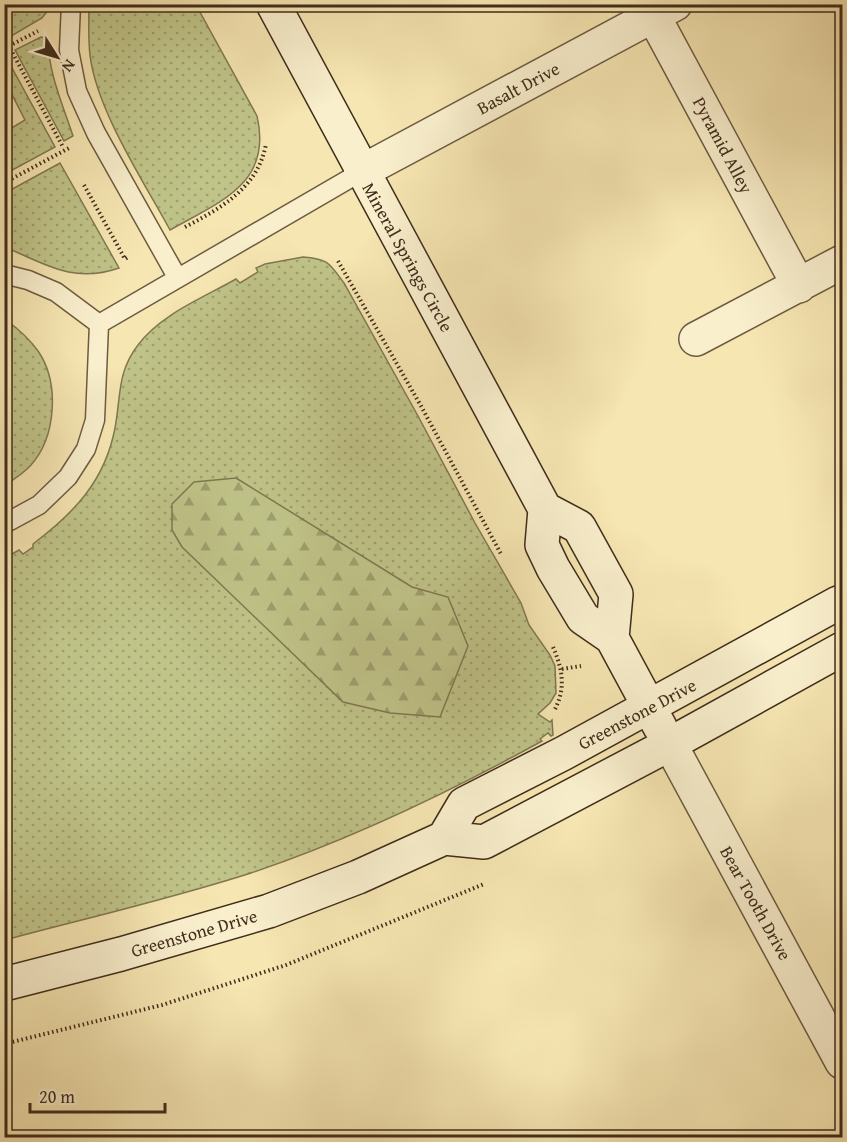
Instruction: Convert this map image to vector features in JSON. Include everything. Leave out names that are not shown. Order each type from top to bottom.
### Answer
[{"type":"street","name":"Mineral Springs Circle","points":[[273,4],[545,509]]},
{"type":"street","name":"Basalt Drive","points":[[362,172],[658,8]]},
{"type":"street","name":"Pyramid Alley","points":[[658,8],[799,286]]},
{"type":"street","points":[[696,339],[843,262]]},
{"type":"street","points":[[612,638],[616,594],[579,527],[545,509],[542,546],[553,568],[583,618],[612,638],[669,744]]},
{"type":"street","name":"Greenstone Drive","points":[[4,984],[121,954],[269,911],[358,877],[444,838],[464,804],[649,707],[838,603],[843,603]]},
{"type":"street","points":[[444,838],[484,842],[843,649]]},
{"type":"street","name":"Bear Tooth Drive","points":[[669,744],[843,1062]]},
{"type":"lane","points":[[71,4],[69,50],[77,91],[96,134],[177,277]]},
{"type":"lane","points":[[99,324],[362,172]]},
{"type":"lane","points":[[4,274],[28,280],[56,292],[99,324]]},
{"type":"lane","points":[[4,524],[39,505],[68,477],[86,449],[95,420],[99,324]]},
{"type":"path","points":[[4,183],[96,134]]},
{"type":"path","points":[[185,228],[224,206],[251,180],[263,160],[266,144]]},
{"type":"path","points":[[338,261],[421,406],[506,563]]},
{"type":"path","points":[[550,642],[562,669],[563,682],[553,712]]},
{"type":"path","points":[[562,669],[585,665]]},
{"type":"path","points":[[4,1044],[162,1005],[286,965],[489,882]]},
{"type":"green space","points":[[53,4],[42,18],[8,38],[5,31],[5,5]]},
{"type":"green space","points":[[89,5],[196,5],[257,116],[260,139],[257,159],[249,175],[223,200],[170,230],[122,145],[101,98],[90,55]]},
{"type":"green space","points":[[41,37],[49,39],[53,75],[73,136],[64,141],[15,50]]},
{"type":"green space","points":[[5,55],[55,147],[5,174],[5,132],[25,120],[5,81]]},
{"type":"green space","points":[[60,163],[119,268],[87,274],[73,273],[60,270],[5,247],[5,193]]},
{"type":"green space","points":[[303,257],[328,263],[344,283],[521,603],[529,625],[550,655],[555,666],[556,693],[550,703],[538,714],[550,722],[552,720],[553,735],[548,733],[540,739],[542,741],[435,797],[289,860],[190,891],[5,940],[5,558],[19,550],[23,554],[33,547],[33,544],[74,508],[95,480],[110,447],[126,365],[147,334],[158,324],[197,300],[236,279],[240,283],[258,272],[256,268],[265,264]]},
{"type":"green space","points":[[5,319],[31,342],[45,364],[50,378],[52,410],[46,440],[39,453],[25,471],[5,485]]},
{"type":"green space","points":[[236,478],[412,587],[448,597],[468,646],[440,717],[390,713],[343,702],[182,547],[172,530],[172,504],[194,482]]}]
